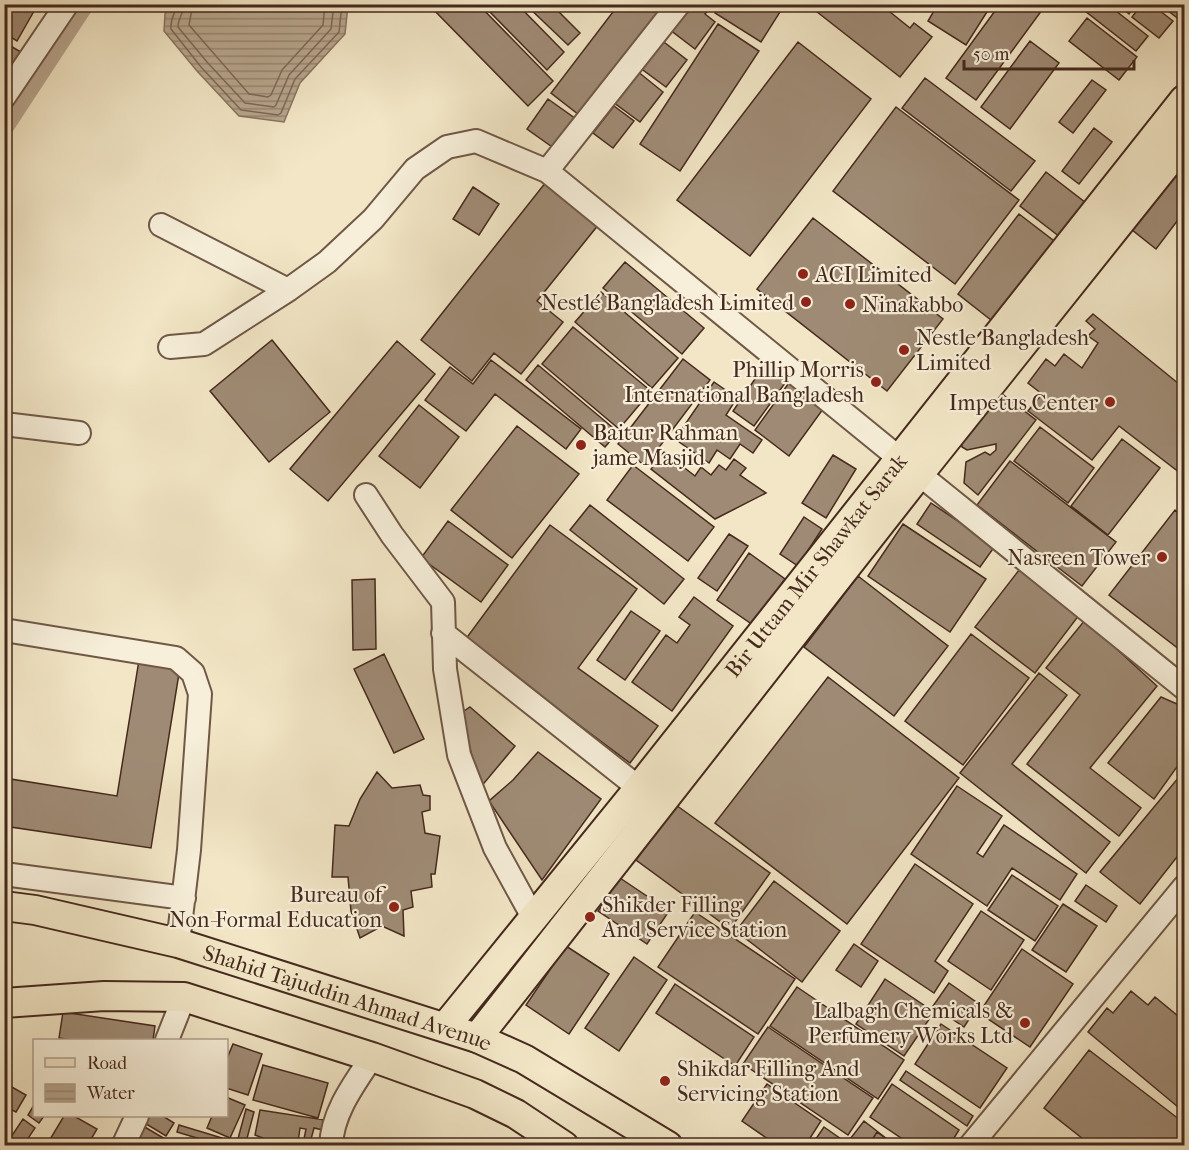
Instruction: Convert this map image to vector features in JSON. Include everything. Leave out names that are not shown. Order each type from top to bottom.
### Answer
[{"type":"main road","name":"Bir Uttam Mir Shawkat Sarak","points":[[477,1038],[1185,100]]},
{"type":"main road","name":"Bir Uttam Mir Shawkat Sarak","points":[[445,1027],[639,788],[1185,142]]},
{"type":"main road","name":"Shahid Tajuddin Ahmad Avenue","points":[[4,906],[35,910],[178,943],[477,1038],[524,1059],[668,1146]]},
{"type":"main road","points":[[4,917],[35,910]]},
{"type":"main road","points":[[4,1003],[104,996],[183,997],[372,1057],[475,1094],[516,1114],[564,1146]]},
{"type":"street","points":[[4,97],[68,4]]},
{"type":"street","points":[[547,171],[679,4]]},
{"type":"street","points":[[170,347],[204,344],[288,290],[327,262],[373,219],[415,169],[447,147],[476,141],[547,171],[1185,688]]},
{"type":"street","points":[[161,225],[288,290]]},
{"type":"street","points":[[4,424],[80,433]]},
{"type":"street","points":[[366,495],[392,535],[443,602],[445,669],[459,755],[495,848],[534,919]]},
{"type":"street","points":[[4,630],[176,658],[193,673],[200,694],[184,898],[178,943]]},
{"type":"street","points":[[443,633],[639,788]]},
{"type":"street","points":[[4,874],[184,898]]},
{"type":"street","points":[[970,1146],[1185,887]]},
{"type":"street","points":[[168,1039],[183,997]]},
{"type":"street","points":[[331,1146],[331,1128],[353,1085],[372,1057]]},
{"type":"street","points":[[123,1146],[137,1117]]},
{"type":"water","points":[[171,5],[348,5],[345,34],[300,83],[284,122],[239,116],[164,31],[165,14]]},
{"type":"building","points":[[4,4],[38,4],[17,41],[4,33]]},
{"type":"building","points":[[428,4],[478,4],[553,81],[528,106]]},
{"type":"building","points":[[482,4],[517,4],[564,52],[547,70]]},
{"type":"building","points":[[525,4],[551,4],[580,33],[568,45]]},
{"type":"building","points":[[557,4],[610,4],[562,10]]},
{"type":"building","points":[[619,4],[671,4],[583,118],[551,93]]},
{"type":"building","points":[[688,4],[713,4],[705,14],[715,22],[695,49],[669,29]]},
{"type":"building","points":[[720,4],[785,4],[761,42],[715,13]]},
{"type":"building","points":[[807,4],[880,4],[910,28],[914,23],[932,37],[900,77]]},
{"type":"building","points":[[938,4],[992,4],[966,45],[928,21]]},
{"type":"building","points":[[1000,4],[1045,6],[976,100],[946,78]]},
{"type":"building","points":[[1082,4],[1107,4],[1148,36],[1136,51],[1080,7]]},
{"type":"building","points":[[1117,4],[1136,4],[1129,14]]},
{"type":"building","points":[[1142,4],[1151,4],[1173,21],[1159,38],[1132,17]]},
{"type":"building","points":[[1159,4],[1184,4],[1184,23]]},
{"type":"building","points":[[1087,18],[1137,57],[1119,80],[1069,41]]},
{"type":"building","points":[[718,24],[759,51],[680,171],[640,144]]},
{"type":"building","points":[[660,39],[687,60],[666,87],[639,67]]},
{"type":"building","points":[[1030,41],[1059,63],[1010,129],[981,107]]},
{"type":"building","points":[[798,42],[871,99],[750,256],[677,200]]},
{"type":"building","points":[[7,44],[21,52],[4,82],[4,48]]},
{"type":"building","points":[[637,71],[663,92],[640,122],[613,102]]},
{"type":"building","points":[[925,78],[1035,161],[1011,191],[902,108]]},
{"type":"building","points":[[1092,80],[1106,90],[1073,133],[1059,122]]},
{"type":"building","points":[[548,99],[576,119],[555,149],[527,129]]},
{"type":"building","points":[[614,106],[634,121],[613,148],[593,133]]},
{"type":"building","points":[[896,107],[1019,200],[955,284],[833,191]]},
{"type":"building","points":[[1094,128],[1112,142],[1079,184],[1062,171]]},
{"type":"building","points":[[1046,172],[1086,203],[1060,237],[1020,206]]},
{"type":"building","points":[[1173,174],[1184,183],[1184,212],[1156,249],[1131,229]]},
{"type":"building","points":[[546,182],[599,224],[537,301],[563,322],[521,374],[494,353],[472,381],[421,340]]},
{"type":"building","points":[[473,187],[499,204],[479,235],[453,219]]},
{"type":"building","points":[[1019,214],[1058,244],[996,324],[958,294]]},
{"type":"building","name":"Ninakabbo","points":[[813,218],[943,319],[887,391],[757,289]]},
{"type":"building","points":[[625,262],[704,328],[682,354],[603,288]]},
{"type":"building","points":[[601,292],[678,358],[652,388],[575,322]]},
{"type":"building","name":"Impetus Center","points":[[1093,314],[1184,388],[1184,476],[1119,426],[1092,460],[1028,411],[1042,394],[1028,383],[1046,359],[1055,366],[1064,354],[1082,368],[1098,343],[1088,336],[1095,329],[1086,321]]},
{"type":"building","points":[[573,327],[651,391],[619,429],[542,364]]},
{"type":"building","points":[[272,340],[330,412],[269,462],[210,391]]},
{"type":"building","points":[[397,341],[435,374],[328,501],[290,469]]},
{"type":"building","points":[[683,359],[710,380],[645,466],[618,444]]},
{"type":"building","points":[[491,360],[581,429],[566,449],[495,394],[466,431],[425,400],[450,367],[473,384]]},
{"type":"building","points":[[766,363],[788,379],[754,426],[733,411]]},
{"type":"building","points":[[538,365],[618,432],[605,447],[526,380]]},
{"type":"building","points":[[791,380],[826,405],[789,456],[755,430]]},
{"type":"building","points":[[714,382],[737,398],[726,415],[762,440],[753,453],[740,444],[730,459],[717,450],[709,463],[675,439]]},
{"type":"building","points":[[997,390],[1036,420],[978,495],[964,483],[966,462],[985,452],[990,455],[996,450],[996,444],[967,450],[962,447],[961,438]]},
{"type":"building","points":[[419,405],[459,437],[420,488],[379,456]]},
{"type":"building","points":[[517,426],[579,474],[512,558],[451,510]]},
{"type":"building","points":[[1040,427],[1094,468],[1068,503],[1014,461]]},
{"type":"building","points":[[1122,439],[1160,468],[1108,535],[1071,506]]},
{"type":"building","points":[[664,452],[695,476],[701,467],[711,475],[719,465],[726,470],[734,459],[746,468],[740,475],[766,493],[715,519],[651,469]]},
{"type":"building","points":[[833,455],[856,469],[826,518],[802,503]]},
{"type":"building","points":[[1010,461],[1116,542],[1082,586],[977,505]]},
{"type":"building","points":[[633,465],[714,527],[688,561],[607,500]]},
{"type":"building","points":[[931,503],[995,546],[980,567],[917,524]]},
{"type":"building","points":[[590,505],[684,579],[664,604],[570,530]]},
{"type":"building","name":"Nasreen Tower","points":[[1175,510],[1184,518],[1184,653],[1109,595]]},
{"type":"building","points":[[804,517],[822,529],[798,566],[780,554]]},
{"type":"building","points":[[448,521],[508,565],[481,602],[421,558]]},
{"type":"building","points":[[903,524],[986,579],[950,632],[868,576]]},
{"type":"building","points":[[550,525],[637,589],[578,668],[658,726],[630,763],[465,640]]},
{"type":"building","points":[[729,534],[748,546],[717,591],[698,578]]},
{"type":"building","points":[[749,553],[785,579],[753,625],[717,600]]},
{"type":"building","points":[[1026,561],[1086,606],[1035,673],[975,627]]},
{"type":"building","points":[[858,576],[948,646],[894,716],[804,647]]},
{"type":"building","points":[[375,579],[376,649],[353,650],[352,580]]},
{"type":"building","points":[[694,597],[733,626],[672,711],[632,682],[666,635],[677,643],[690,625],[679,617]]},
{"type":"building","points":[[631,611],[660,631],[625,680],[597,660]]},
{"type":"building","points":[[1085,620],[1157,686],[1090,768],[1141,808],[1119,836],[1027,764],[1080,695],[1046,668]]},
{"type":"building","points":[[971,634],[1029,678],[963,765],[905,721]]},
{"type":"building","points":[[384,654],[424,739],[394,753],[354,669]]},
{"type":"building","points":[[139,660],[180,667],[151,848],[4,826],[4,778],[117,796]]},
{"type":"building","points":[[1039,673],[1067,695],[1012,764],[1110,842],[1086,873],[960,773]]},
{"type":"building","points":[[828,677],[959,778],[847,924],[715,823]]},
{"type":"building","points":[[1161,697],[1184,707],[1184,757],[1154,799],[1108,763]]},
{"type":"building","points":[[470,707],[515,746],[480,788],[461,713]]},
{"type":"building","points":[[538,752],[601,799],[542,880],[489,801],[513,780]]},
{"type":"building","points":[[1184,771],[1184,848],[1140,904],[1100,872]]},
{"type":"building","points":[[377,772],[392,788],[420,785],[423,795],[430,796],[430,810],[422,812],[425,833],[440,836],[435,874],[431,874],[432,887],[411,891],[413,907],[403,910],[404,936],[382,926],[360,938],[351,911],[348,877],[332,877],[335,825],[349,826],[360,799]]},
{"type":"building","points":[[957,786],[1002,816],[977,853],[983,857],[1004,825],[1077,874],[1060,900],[1012,868],[987,906],[911,854]]},
{"type":"building","points":[[676,805],[770,873],[730,929],[636,860]]},
{"type":"building","points":[[915,864],[973,904],[935,961],[948,971],[934,993],[861,944]]},
{"type":"building","points":[[1012,875],[1058,906],[1035,941],[988,910]]},
{"type":"building","points":[[620,878],[669,911],[647,944],[598,911]]},
{"type":"building","points":[[774,881],[840,931],[802,982],[736,931]]},
{"type":"building","points":[[1086,885],[1117,906],[1106,922],[1075,901]]},
{"type":"building","points":[[1063,904],[1097,926],[1066,972],[1032,950]]},
{"type":"building","points":[[981,911],[1024,940],[991,990],[948,961]]},
{"type":"building","points":[[695,912],[795,979],[758,1034],[658,967]]},
{"type":"building","points":[[854,944],[878,961],[861,987],[836,970]]},
{"type":"building","points":[[566,946],[609,974],[569,1034],[526,1005]]},
{"type":"building","points":[[1022,949],[1073,984],[1030,1047],[979,1013]]},
{"type":"building","points":[[634,957],[667,980],[619,1051],[585,1028]]},
{"type":"building","points":[[885,979],[934,1012],[904,1056],[856,1024]]},
{"type":"building","points":[[949,983],[979,1004],[964,1027],[933,1006]]},
{"type":"building","points":[[675,984],[754,1037],[735,1066],[656,1013]]},
{"type":"building","points":[[797,987],[904,1060],[878,1099],[770,1026]]},
{"type":"building","points":[[1131,991],[1148,1005],[1155,997],[1184,1021],[1184,1112],[1088,1032],[1107,1008],[1113,1013]]},
{"type":"building","points":[[63,1012],[155,1026],[153,1039],[59,1038]]},
{"type":"building","points":[[941,1024],[1007,1068],[980,1108],[915,1064]]},
{"type":"building","points":[[768,1027],[873,1098],[848,1135],[743,1064]]},
{"type":"building","points":[[233,1044],[262,1054],[248,1095],[228,1089],[228,1056]]},
{"type":"building","points":[[1089,1050],[1184,1123],[1184,1146],[1092,1146],[1044,1108]]},
{"type":"building","points":[[263,1065],[328,1083],[318,1118],[253,1100]]},
{"type":"building","points":[[906,1071],[973,1116],[967,1126],[900,1080]]},
{"type":"building","points":[[767,1084],[821,1121],[805,1146],[778,1146],[742,1121]]},
{"type":"building","points":[[892,1084],[959,1130],[949,1146],[913,1146],[870,1117]]},
{"type":"building","points":[[10,1086],[26,1095],[16,1112],[4,1106],[4,1095]]},
{"type":"building","points":[[228,1098],[245,1105],[230,1138],[207,1128],[212,1117],[228,1117]]},
{"type":"building","points":[[33,1107],[33,1117],[43,1117],[39,1123],[28,1115]]},
{"type":"building","points":[[246,1109],[254,1112],[245,1146],[236,1146]]},
{"type":"building","points":[[260,1110],[325,1120],[323,1130],[314,1128],[310,1143],[304,1139],[306,1129],[300,1128],[298,1142],[307,1145],[283,1146],[255,1135]]},
{"type":"building","points":[[63,1117],[76,1117],[97,1129],[87,1146],[46,1146]]},
{"type":"building","points":[[146,1117],[165,1117],[174,1123],[166,1136],[143,1122]]},
{"type":"building","points":[[23,1119],[35,1128],[23,1146],[5,1146]]},
{"type":"building","points":[[864,1121],[896,1146],[859,1146],[850,1139]]},
{"type":"building","points":[[179,1125],[222,1138],[220,1145],[177,1132]]},
{"type":"building","points":[[143,1126],[172,1143],[171,1146],[133,1146]]},
{"type":"building","points":[[824,1127],[851,1146],[811,1146]]},
{"type":"building","points":[[877,1132],[896,1146],[868,1146]]},
{"type":"waterway","points":[[4,123],[82,4]]},
{"type":"place","name":"ACI Limited","points":[[803,274]]},
{"type":"place","name":"Nestlé Bangladesh Limited","points":[[806,302]]},
{"type":"place","name":"Ninakabbo","points":[[850,304]]},
{"type":"place","name":"Nestle Bangladesh Limited","points":[[904,350]]},
{"type":"place","name":"Phillip Morris International Bangladesh","points":[[876,382]]},
{"type":"place","name":"Impetus Center","points":[[1110,402]]},
{"type":"place","name":"Baitur Rahman jame Masjid","points":[[581,445]]},
{"type":"place","name":"Nasreen Tower","points":[[1162,557]]},
{"type":"place","name":"Bureau of Non-Formal Education","points":[[394,907]]},
{"type":"place","name":"Shikder Filling And Service Station","points":[[590,917]]},
{"type":"place","name":"Lalbagh Chemicals & Perfumery Works Ltd","points":[[1025,1023]]},
{"type":"place","name":"Shikdar Filling And Servicing Station","points":[[665,1081]]}]
